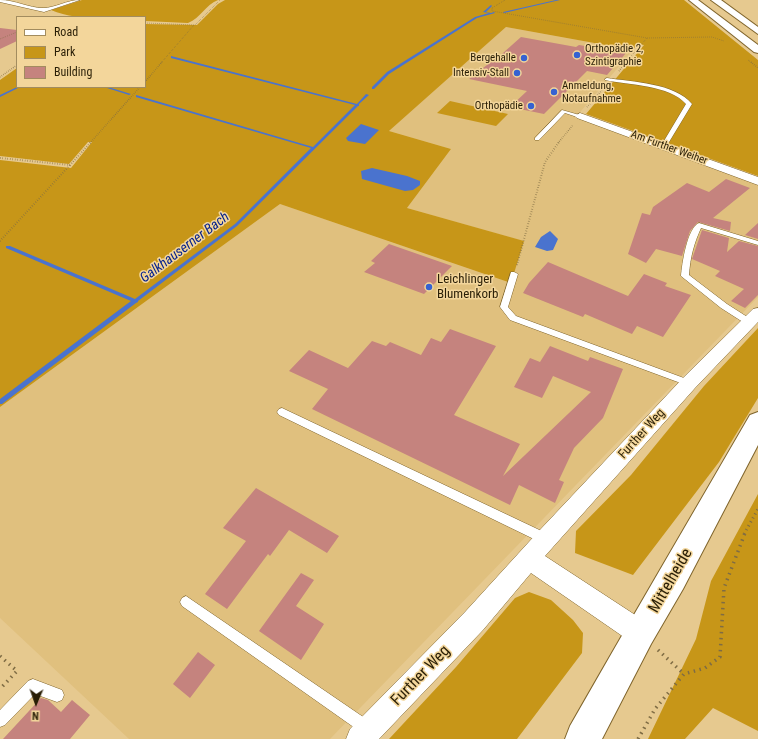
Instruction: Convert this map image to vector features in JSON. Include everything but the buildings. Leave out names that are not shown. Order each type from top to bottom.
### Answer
[{"type":"main road","points":[[693,0],[758,50]]},
{"type":"main road","points":[[715,0],[758,31]]},
{"type":"main road","name":"Mittelheide","points":[[583,739],[640,633],[673,579],[758,422]]},
{"type":"street","points":[[0,0],[44,10],[54,14]]},
{"type":"street","points":[[44,10],[77,0]]},
{"type":"street","name":"Am Further Weiher","points":[[580,116],[758,181]]},
{"type":"street","name":"Further Weg","points":[[364,734],[474,621],[546,539],[689,383],[754,317]]},
{"type":"street","points":[[530,559],[640,633]]},
{"type":"lane","points":[[609,79],[669,91],[687,99],[689,104],[664,146]]},
{"type":"lane","points":[[537,139],[564,110],[580,116]]},
{"type":"lane","points":[[754,317],[724,306],[685,276],[686,258],[690,242],[699,225],[758,243]]},
{"type":"lane","points":[[514,274],[504,307],[513,318],[689,383]]},
{"type":"lane","points":[[282,412],[546,539]]},
{"type":"lane","points":[[186,602],[364,734]]},
{"type":"lane","points":[[0,720],[33,686],[57,695]]},
{"type":"path","points":[[146,81],[195,25],[220,0]]},
{"type":"path","points":[[505,0],[492,8],[492,11],[647,38],[712,37],[725,42]]},
{"type":"path","points":[[146,23],[195,25]]},
{"type":"path","points":[[0,39],[16,32]]},
{"type":"path","points":[[514,274],[545,162],[549,154],[609,79],[647,38]]},
{"type":"path","points":[[747,59],[758,68]]},
{"type":"path","points":[[0,77],[16,66]]},
{"type":"path","points":[[0,241],[139,88]]},
{"type":"path","points":[[0,158],[70,165]]},
{"type":"path","points":[[638,739],[655,709],[684,674],[705,668],[720,657],[724,588],[743,536],[758,509]]},
{"type":"path","points":[[640,633],[684,674]]},
{"type":"path","points":[[0,656],[17,671],[0,689]]},
{"type":"shaded area","points":[[506,27],[633,50],[576,117],[758,184],[758,297],[330,739],[129,739],[0,618],[0,407],[280,204],[511,283],[523,241],[407,208],[451,149],[389,131]]},
{"type":"green space","points":[[82,0],[218,0],[188,23],[146,21],[146,16],[73,16],[51,10]]},
{"type":"green space","points":[[225,0],[684,0],[758,60],[758,176],[586,114],[644,45],[637,44],[633,50],[506,27],[389,131],[451,149],[407,208],[524,241],[511,283],[280,204],[0,407],[0,160],[71,168],[92,142],[88,142],[69,164],[0,156],[0,80],[16,69],[16,88],[146,88],[146,24],[197,25],[218,4]]},
{"type":"green space","points":[[450,101],[508,114],[496,126],[437,113]]},
{"type":"green space","points":[[758,328],[758,398],[719,462],[633,575],[575,553],[576,531],[631,475],[704,386]]},
{"type":"green space","points":[[758,494],[758,731],[713,708],[685,739],[648,739],[696,639],[711,581]]},
{"type":"green space","points":[[529,592],[551,600],[573,620],[583,633],[582,653],[517,739],[389,739],[456,667],[515,598]]},
{"type":"water","points":[[361,124],[379,130],[365,144],[348,141],[346,138]]},
{"type":"water","points":[[372,168],[407,176],[420,181],[420,185],[413,190],[405,191],[362,179],[361,171]]},
{"type":"water","points":[[550,231],[558,239],[553,250],[547,251],[535,247],[541,237]]},
{"type":"waterway","name":"Galkhauserner Bach","points":[[504,12],[559,0]]},
{"type":"waterway","name":"Galkhauserner Bach","points":[[490,13],[484,12],[491,6]]},
{"type":"waterway","name":"Galkhauserner Bach","points":[[373,88],[388,73],[476,17],[494,13]]},
{"type":"waterway","points":[[172,57],[357,105]]},
{"type":"waterway","points":[[0,96],[17,88]]},
{"type":"waterway","points":[[109,88],[130,94]]},
{"type":"waterway","name":"Galkhauserner Bach","points":[[357,105],[367,95]]},
{"type":"waterway","points":[[137,96],[314,148]]},
{"type":"waterway","name":"Galkhauserner Bach","points":[[314,148],[357,105]]},
{"type":"waterway","name":"Galkhauserner Bach","points":[[135,301],[236,225],[314,148]]},
{"type":"waterway","points":[[8,247],[135,301]]},
{"type":"waterway","name":"Galkhauserner Bach","points":[[0,402],[135,301]]},
{"type":"place","name":"Orthopädie 2, Szintigraphie","points":[[577,55]]},
{"type":"place","name":"Bergehalle","points":[[524,58]]},
{"type":"place","name":"Intensiv-Stall","points":[[517,73]]},
{"type":"place","name":"Anmeldung, Notaufnahme","points":[[554,92]]},
{"type":"place","name":"Orthopädie","points":[[531,106]]},
{"type":"place","name":"Leichlinger Blumenkorb","points":[[429,287]]}]
